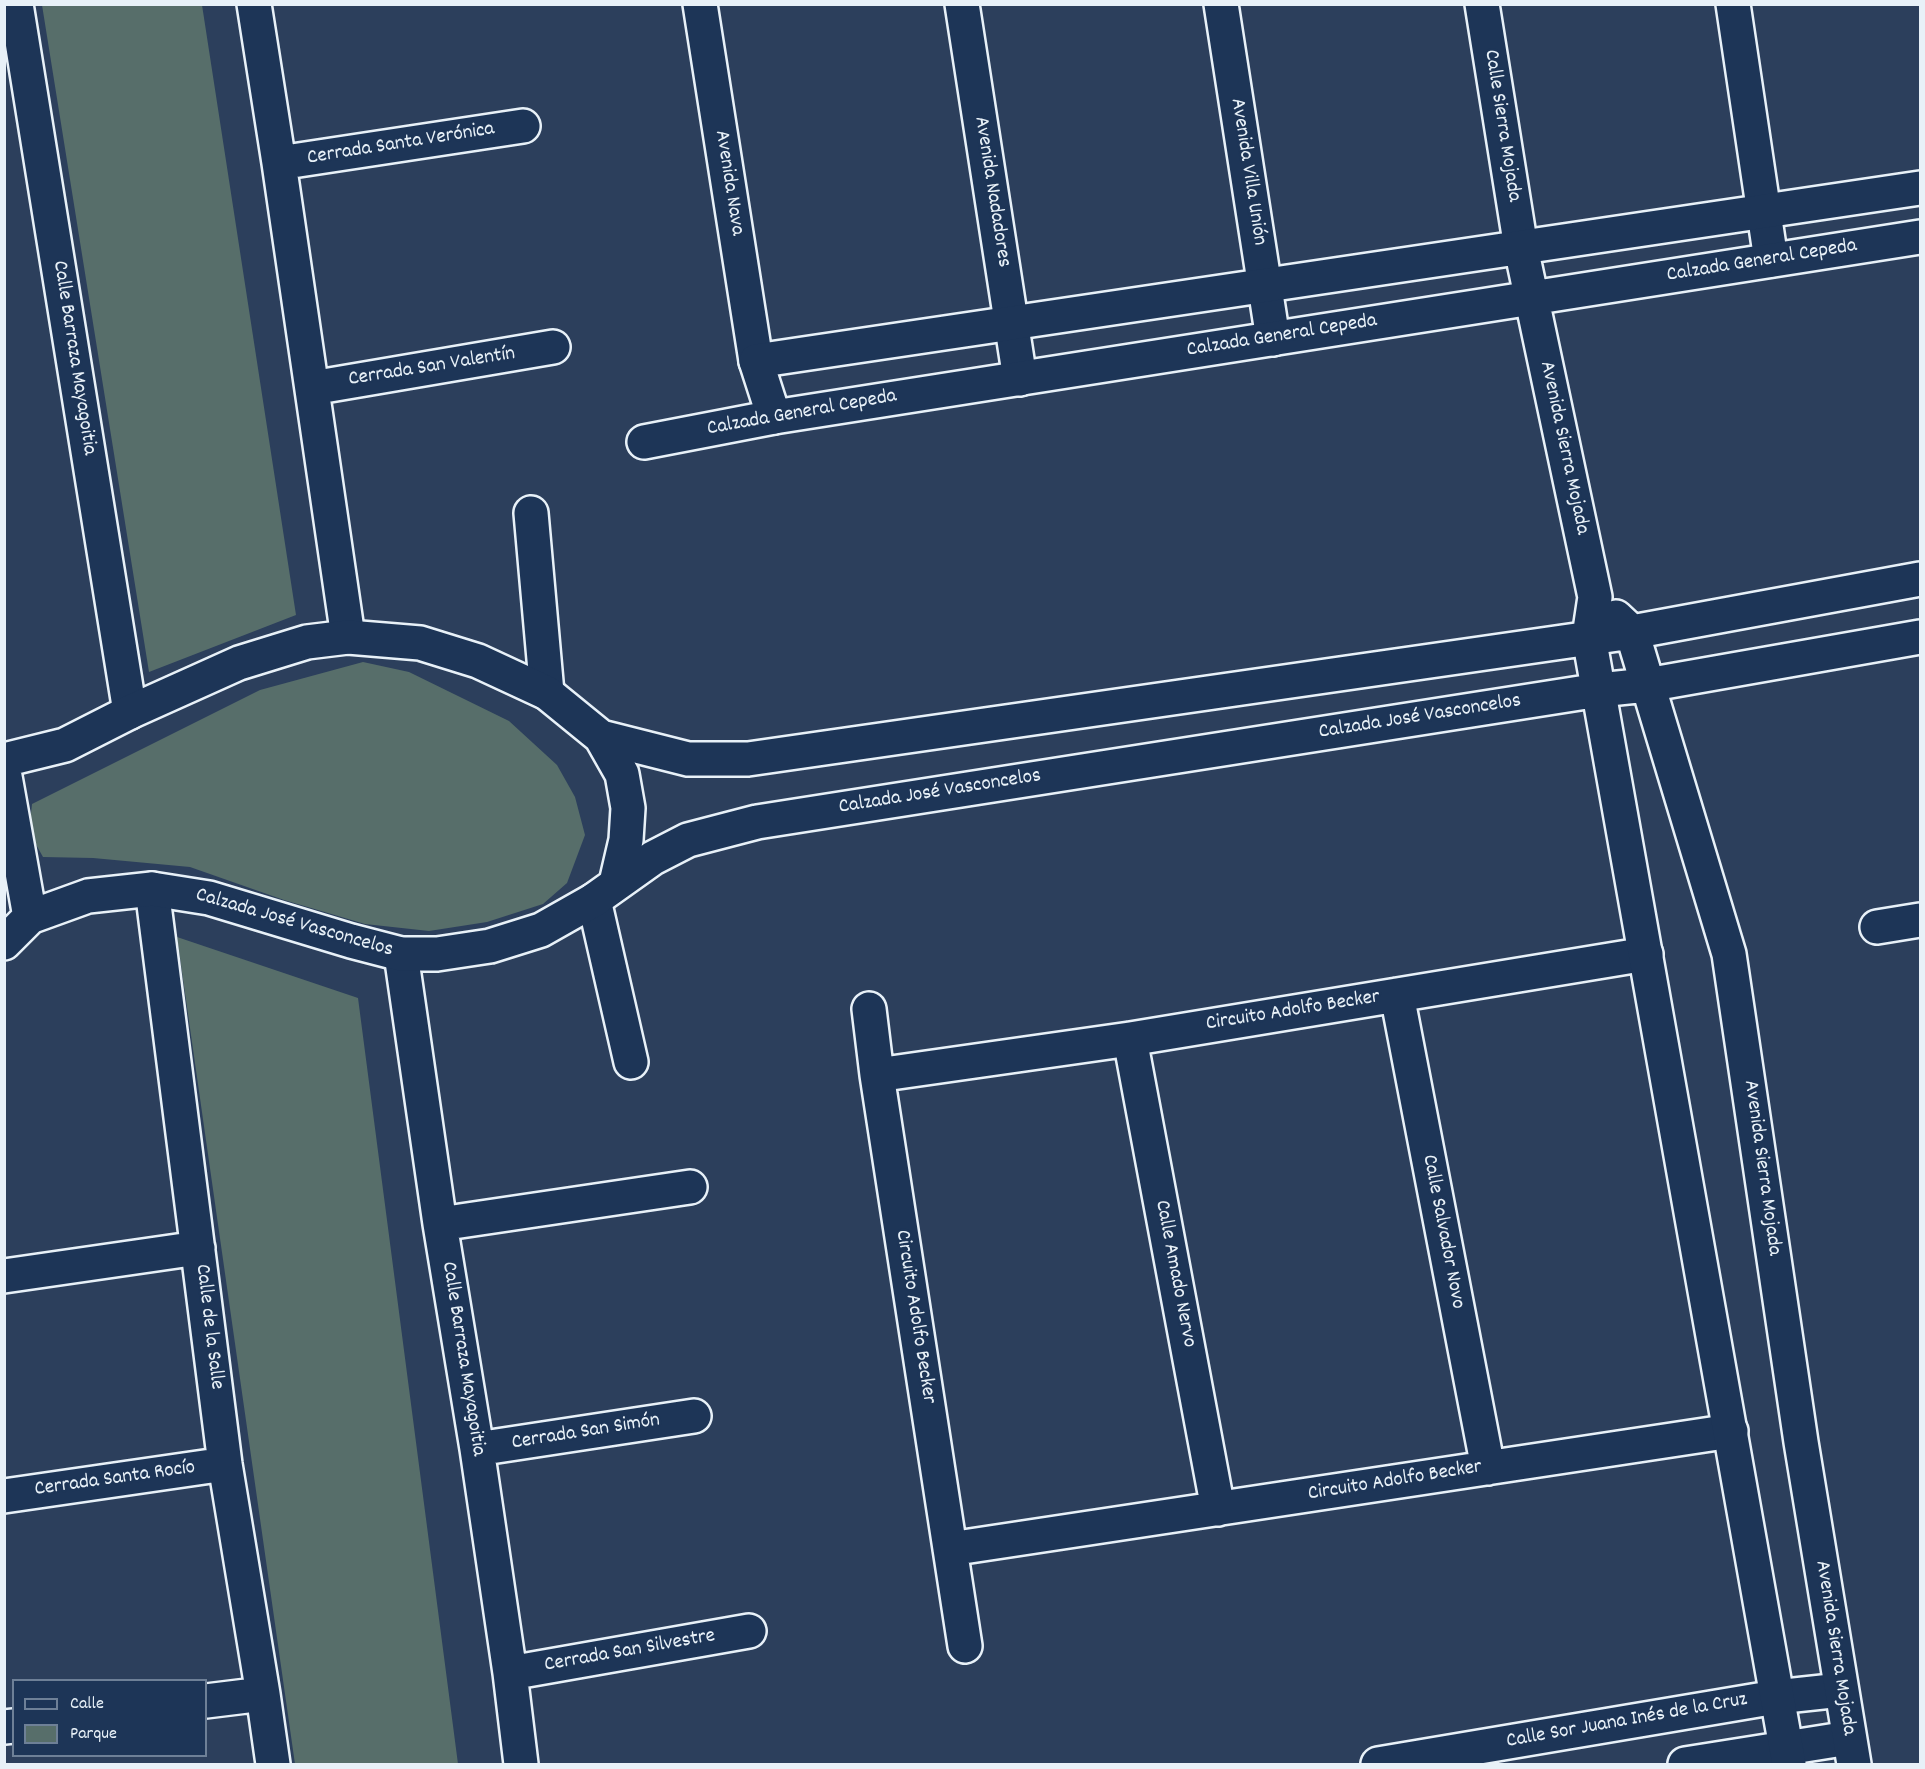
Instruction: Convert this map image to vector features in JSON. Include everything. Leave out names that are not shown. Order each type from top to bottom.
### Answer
[{"type":"street","name":"Calle Barraza Mayagoitia","points":[[16,4],[130,712]]},
{"type":"street","points":[[254,4],[348,637]]},
{"type":"street","name":"Avenida Nava","points":[[700,4],[756,361],[774,417]]},
{"type":"street","name":"Avenida Nadadores","points":[[962,4],[1020,379]]},
{"type":"street","name":"Avenida Villa Unión","points":[[1221,4],[1273,339]]},
{"type":"street","name":"Calle Sierra Mojada","points":[[1482,4],[1531,298]]},
{"type":"street","points":[[1733,4],[1771,260]]},
{"type":"street","name":"Cerrada Santa Verónica","points":[[279,164],[523,126]]},
{"type":"street","points":[[756,361],[1920,188]]},
{"type":"street","name":"Calzada General Cepeda","points":[[644,442],[774,417],[1920,237]]},
{"type":"street","name":"Avenida Sierra Mojada","points":[[1531,298],[1595,597],[1589,637],[1787,1756]]},
{"type":"street","name":"Cerrada San Valentín","points":[[312,388],[553,347]]},
{"type":"street","points":[[531,513],[547,693]]},
{"type":"street","points":[[601,737],[688,759],[748,759],[1632,632],[1920,579]]},
{"type":"street","points":[[1595,597],[1632,632]]},
{"type":"street","name":"Avenida Sierra Mojada","points":[[1632,632],[1729,954],[1799,1430],[1851,1751]]},
{"type":"street","points":[[4,760],[65,745],[130,712],[239,663],[307,642],[348,637],[420,643],[478,661],[547,693],[601,737],[622,774],[628,808],[626,840],[605,891],[631,1062]]},
{"type":"street","name":"Calzada José Vasconcelos","points":[[4,943],[30,917],[88,896],[152,888],[209,898],[401,954],[436,954],[490,946],[542,930],[653,858],[688,840],[757,822],[1599,690],[1647,685],[1920,637]]},
{"type":"street","points":[[4,771],[30,917]]},
{"type":"street","name":"Calle de la Salle","points":[[152,888],[225,1464],[273,1764]]},
{"type":"street","points":[[1877,927],[1920,920]]},
{"type":"street","name":"Calle Barraza Mayagoitia","points":[[401,954],[440,1224],[477,1449],[521,1764]]},
{"type":"street","name":"Circuito Adolfo Becker","points":[[1646,954],[1130,1039],[876,1075],[950,1549],[1731,1431]]},
{"type":"street","name":"Calle Salvador Novo","points":[[1397,995],[1488,1468]]},
{"type":"street","points":[[869,1009],[876,1075]]},
{"type":"street","name":"Calle Amado Nervo","points":[[1130,1039],[1218,1509]]},
{"type":"street","points":[[440,1224],[690,1187]]},
{"type":"street","points":[[4,1276],[198,1248]]},
{"type":"street","name":"Cerrada San Simón","points":[[477,1449],[694,1416]]},
{"type":"street","name":"Cerrada Santa Rocío","points":[[4,1496],[225,1464]]},
{"type":"street","points":[[950,1549],[965,1646]]},
{"type":"street","name":"Cerrada San Silvestre","points":[[510,1673],[749,1631]]},
{"type":"street","name":"Calle Sor Juana Inés de la Cruz","points":[[1378,1764],[1776,1697],[1841,1689]]},
{"type":"street","points":[[207,1701],[263,1694]]},
{"type":"street","points":[[1685,1764],[1851,1751]]},
{"type":"green space","points":[[42,5],[202,5],[296,615],[149,672]]},
{"type":"green space","points":[[363,662],[409,672],[509,721],[557,765],[575,797],[585,835],[567,883],[543,904],[487,922],[429,931],[365,924],[284,900],[190,867],[93,858],[43,857],[29,832],[32,804],[260,690]]},
{"type":"green space","points":[[177,937],[358,998],[458,1764],[295,1764]]}]
